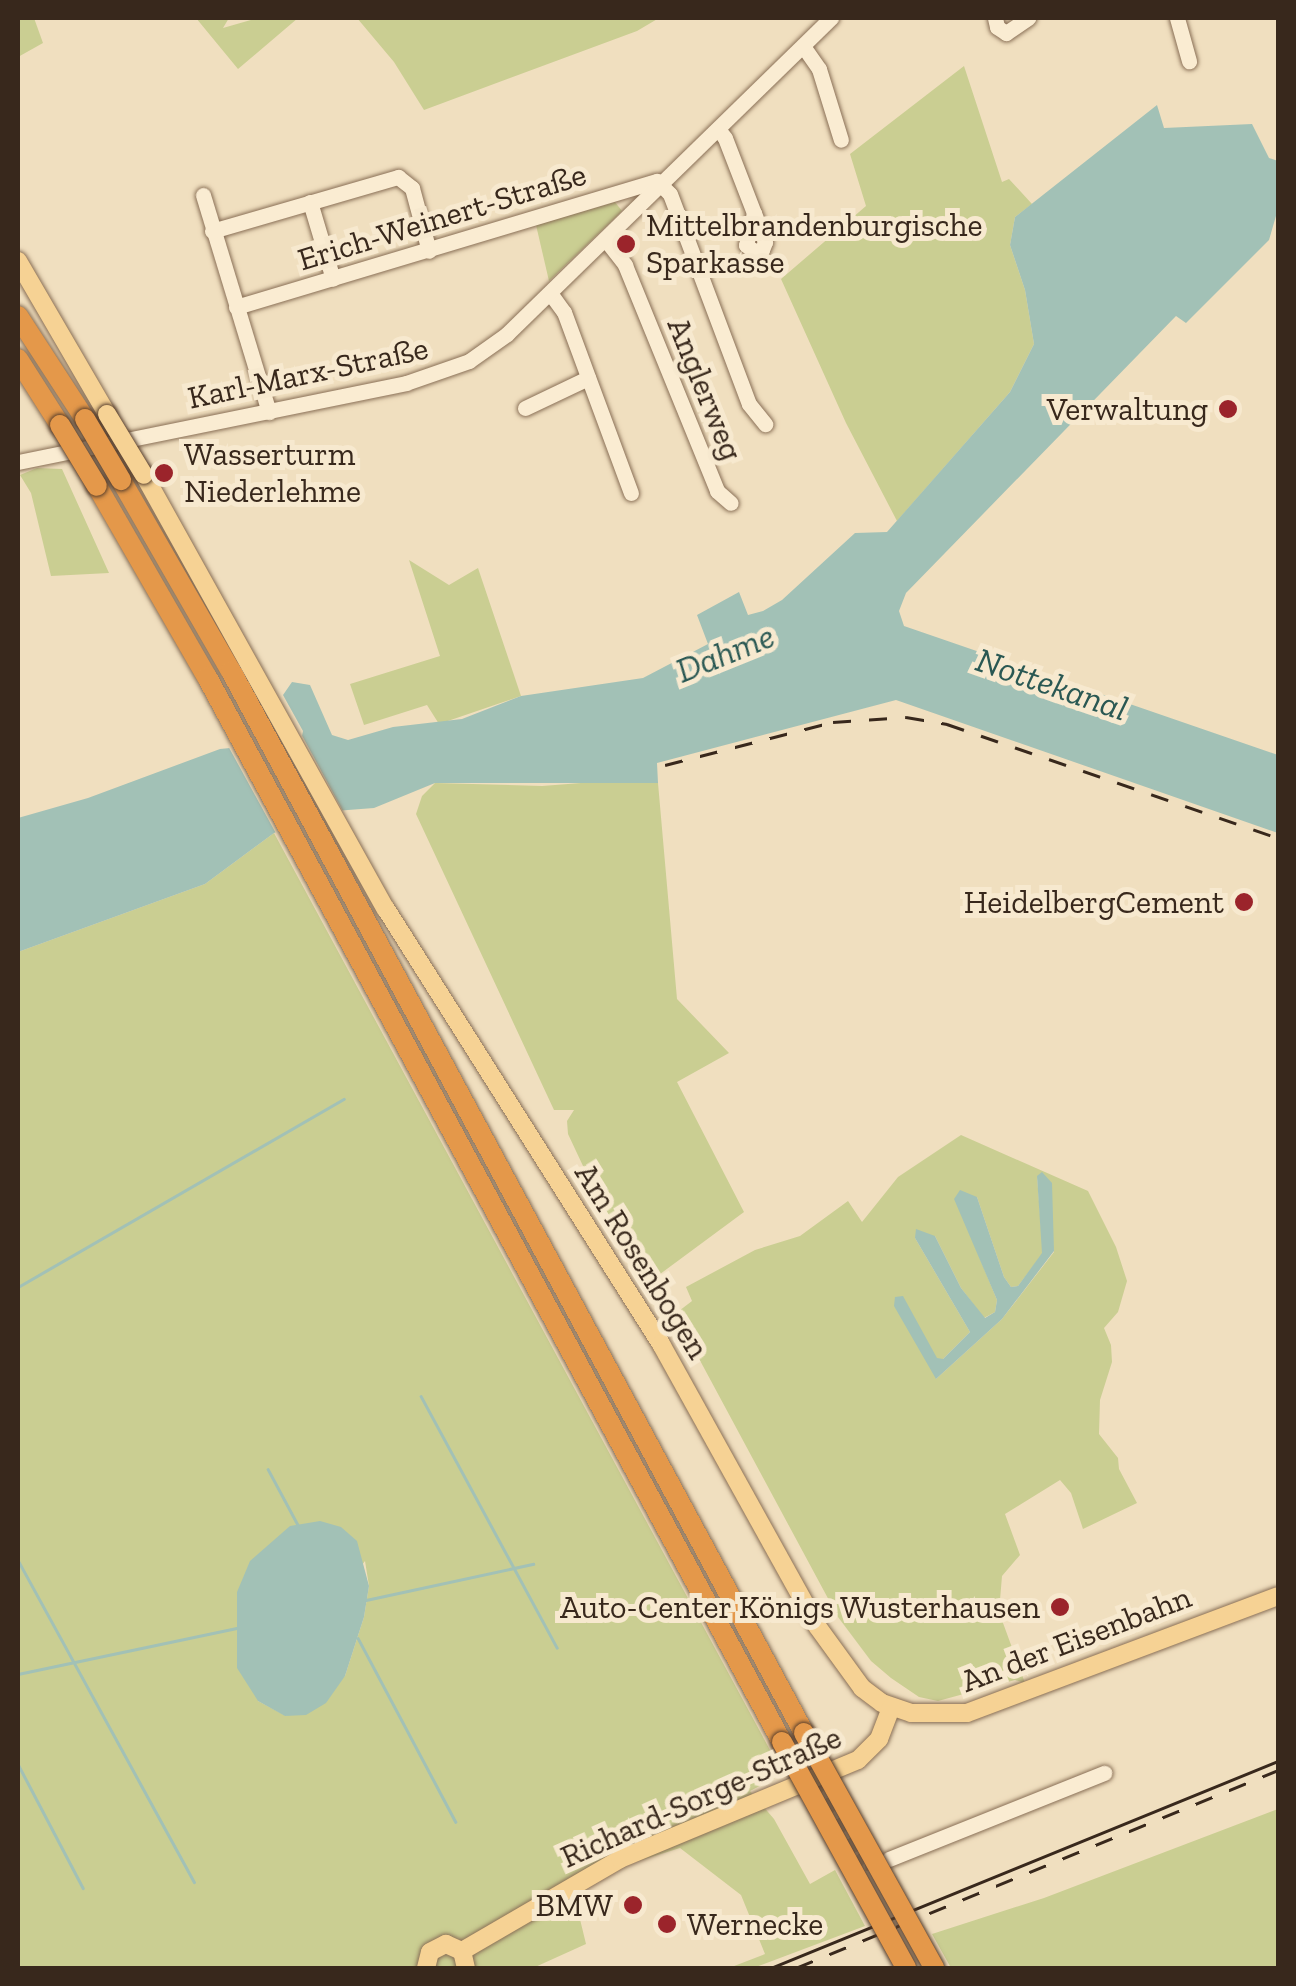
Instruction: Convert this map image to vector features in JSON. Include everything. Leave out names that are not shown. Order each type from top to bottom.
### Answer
[{"type":"highway","points":[[18,316],[85,419],[231,670],[934,1968]]},
{"type":"highway","points":[[18,358],[208,678],[906,1968]]},
{"type":"main road","name":"Am Rosenbogen","points":[[18,261],[253,664],[408,946],[661,1344],[831,1649],[862,1688],[891,1707]]},
{"type":"main road","name":"An der Eisenbahn","points":[[891,1707],[933,1717],[967,1713],[1278,1596]]},
{"type":"main road","name":"Richard-Sorge-Straße","points":[[426,1968],[434,1948],[446,1944],[464,1960],[620,1859],[858,1760],[879,1739],[891,1707]]},
{"type":"street","name":"Karl-Marx-Straße","points":[[18,462],[269,412],[452,369],[496,343],[550,293],[831,18]]},
{"type":"street","points":[[995,18],[997,27],[1006,33],[1028,18]]},
{"type":"street","points":[[1177,18],[1189,61]]},
{"type":"street","points":[[803,46],[819,69],[841,140]]},
{"type":"street","points":[[718,128],[754,213]]},
{"type":"street","points":[[212,231],[398,177],[412,188],[430,250]]},
{"type":"street","name":"Erich-Weinert-Straße","points":[[236,307],[648,184],[662,184]]},
{"type":"street","points":[[662,184],[749,404],[766,424]]},
{"type":"street","points":[[203,195],[269,412]]},
{"type":"street","points":[[310,202],[333,279]]},
{"type":"street","name":"Anglerweg","points":[[605,240],[625,266],[717,491],[731,502]]},
{"type":"street","points":[[550,293],[564,312],[632,493]]},
{"type":"street","points":[[525,408],[588,378]]},
{"type":"street","points":[[889,1859],[1104,1773]]},
{"type":"green space","points":[[18,18],[34,18],[43,43],[18,57]]},
{"type":"green space","points":[[196,18],[229,18],[223,28],[258,18],[298,18],[238,69]]},
{"type":"green space","points":[[357,18],[659,18],[637,31],[424,110],[394,62]]},
{"type":"green space","points":[[964,66],[1002,182],[1009,179],[1032,204],[1015,217],[1010,245],[1025,290],[1034,344],[1010,392],[897,521],[846,423],[781,279],[866,206],[850,154]]},
{"type":"green space","points":[[615,202],[622,211],[549,281],[536,225]]},
{"type":"green space","points":[[37,468],[62,469],[109,573],[51,576],[31,493],[20,475]]},
{"type":"green space","points":[[409,560],[449,585],[478,568],[521,696],[439,724],[427,705],[364,725],[350,684],[440,656]]},
{"type":"green space","points":[[435,783],[542,786],[658,783],[677,999],[729,1053],[677,1082],[744,1212],[652,1280],[599,1200],[568,1134],[567,1121],[574,1110],[554,1110],[416,814],[422,796]]},
{"type":"green space","points":[[274,833],[783,1774],[750,1791],[774,1819],[810,1884],[835,1870],[865,1926],[753,1968],[729,1968],[765,1954],[741,1895],[680,1848],[613,1869],[584,1888],[578,1911],[586,1944],[533,1968],[18,1968],[18,952],[205,884]],"holes":[[[365,1561],[369,1586],[364,1617],[345,1676],[286,1716],[258,1701]]]},
{"type":"green space","points":[[961,1135],[1088,1191],[1116,1247],[1127,1281],[1118,1312],[1104,1328],[1112,1362],[1100,1400],[1099,1434],[1118,1458],[1119,1469],[1137,1503],[1083,1529],[1071,1493],[1060,1480],[1005,1514],[1020,1555],[1002,1576],[999,1612],[1025,1683],[1015,1680],[938,1701],[919,1697],[891,1678],[871,1661],[838,1617],[675,1314],[692,1301],[686,1287],[755,1250],[800,1236],[848,1201],[862,1222],[898,1177]],"holes":[[[1037,1176],[1054,1252],[1002,1319],[936,1379],[937,1359],[943,1359],[970,1332],[915,1238],[935,1236],[961,1288],[984,1318],[995,1312],[997,1300],[955,1198],[977,1197],[1004,1277],[1011,1287],[1018,1286],[1043,1253]]]},
{"type":"green space","points":[[1278,1809],[1278,1968],[951,1968],[932,1934],[1044,1898]]},
{"type":"water","points":[[1157,105],[1164,128],[1252,124],[1269,158],[1278,161],[1278,209],[1269,240],[1186,323],[1176,316],[906,593],[899,611],[904,626],[1278,755],[1278,833],[896,700],[657,763],[658,783],[435,783],[374,808],[322,812],[274,833],[205,884],[18,952],[18,818],[88,798],[220,749],[230,748],[245,775],[298,757],[303,731],[283,695],[292,682],[310,685],[332,735],[348,740],[393,727],[462,719],[521,696],[643,678],[708,644],[697,615],[739,592],[748,615],[763,611],[782,600],[855,533],[887,532],[1010,392],[1034,344],[1025,290],[1010,245],[1015,217]]},
{"type":"water","points":[[1042,1172],[1052,1183],[1054,1251],[1002,1319],[936,1379],[894,1306],[895,1297],[903,1296],[937,1358],[943,1359],[970,1332],[915,1238],[916,1229],[935,1236],[961,1288],[985,1318],[995,1312],[997,1300],[954,1199],[960,1190],[977,1197],[1004,1277],[1011,1287],[1018,1286],[1042,1253],[1037,1176]]},
{"type":"water","points":[[320,1521],[341,1527],[357,1541],[369,1586],[364,1617],[345,1676],[326,1703],[306,1715],[285,1716],[258,1701],[237,1668],[237,1592],[250,1561],[290,1526]]},
{"type":"pier","points":[[279,693],[345,815],[324,817],[278,837],[227,744],[234,745],[247,769],[294,753],[298,732]]},
{"type":"waterway","points":[[18,1287],[344,1099]]},
{"type":"waterway","points":[[421,1396],[557,1648]]},
{"type":"waterway","points":[[268,1469],[298,1525]]},
{"type":"waterway","points":[[18,1560],[194,1882]]},
{"type":"waterway","points":[[366,1600],[533,1564]]},
{"type":"waterway","points":[[18,1674],[236,1628]]},
{"type":"waterway","points":[[358,1638],[456,1822]]},
{"type":"waterway","points":[[18,1764],[83,1888]]},
{"type":"tunnel","points":[[817,1777],[857,1855],[865,1863],[880,1862]]},
{"type":"tram line","points":[[771,1968],[1278,1761]]},
{"type":"railway","points":[[665,765],[833,722],[906,717],[947,724],[1278,838]]},
{"type":"railway","points":[[796,1968],[1278,1770]]},
{"type":"place","name":"Mittelbrandenburgische Sparkasse","points":[[626,244]]},
{"type":"place","name":"Verwaltung","points":[[1228,409]]},
{"type":"place","name":"Wasserturm Niederlehme","points":[[164,473]]},
{"type":"place","name":"HeidelbergCement","points":[[1244,902]]},
{"type":"place","name":"Auto-Center Königs Wusterhausen","points":[[1060,1607]]},
{"type":"place","name":"BMW","points":[[633,1905]]},
{"type":"place","name":"Wernecke","points":[[667,1924]]},
{"type":"water label","name":"Dahme","points":[[725,653]]},
{"type":"water label","name":"Nottekanal","points":[[1052,684]]}]
